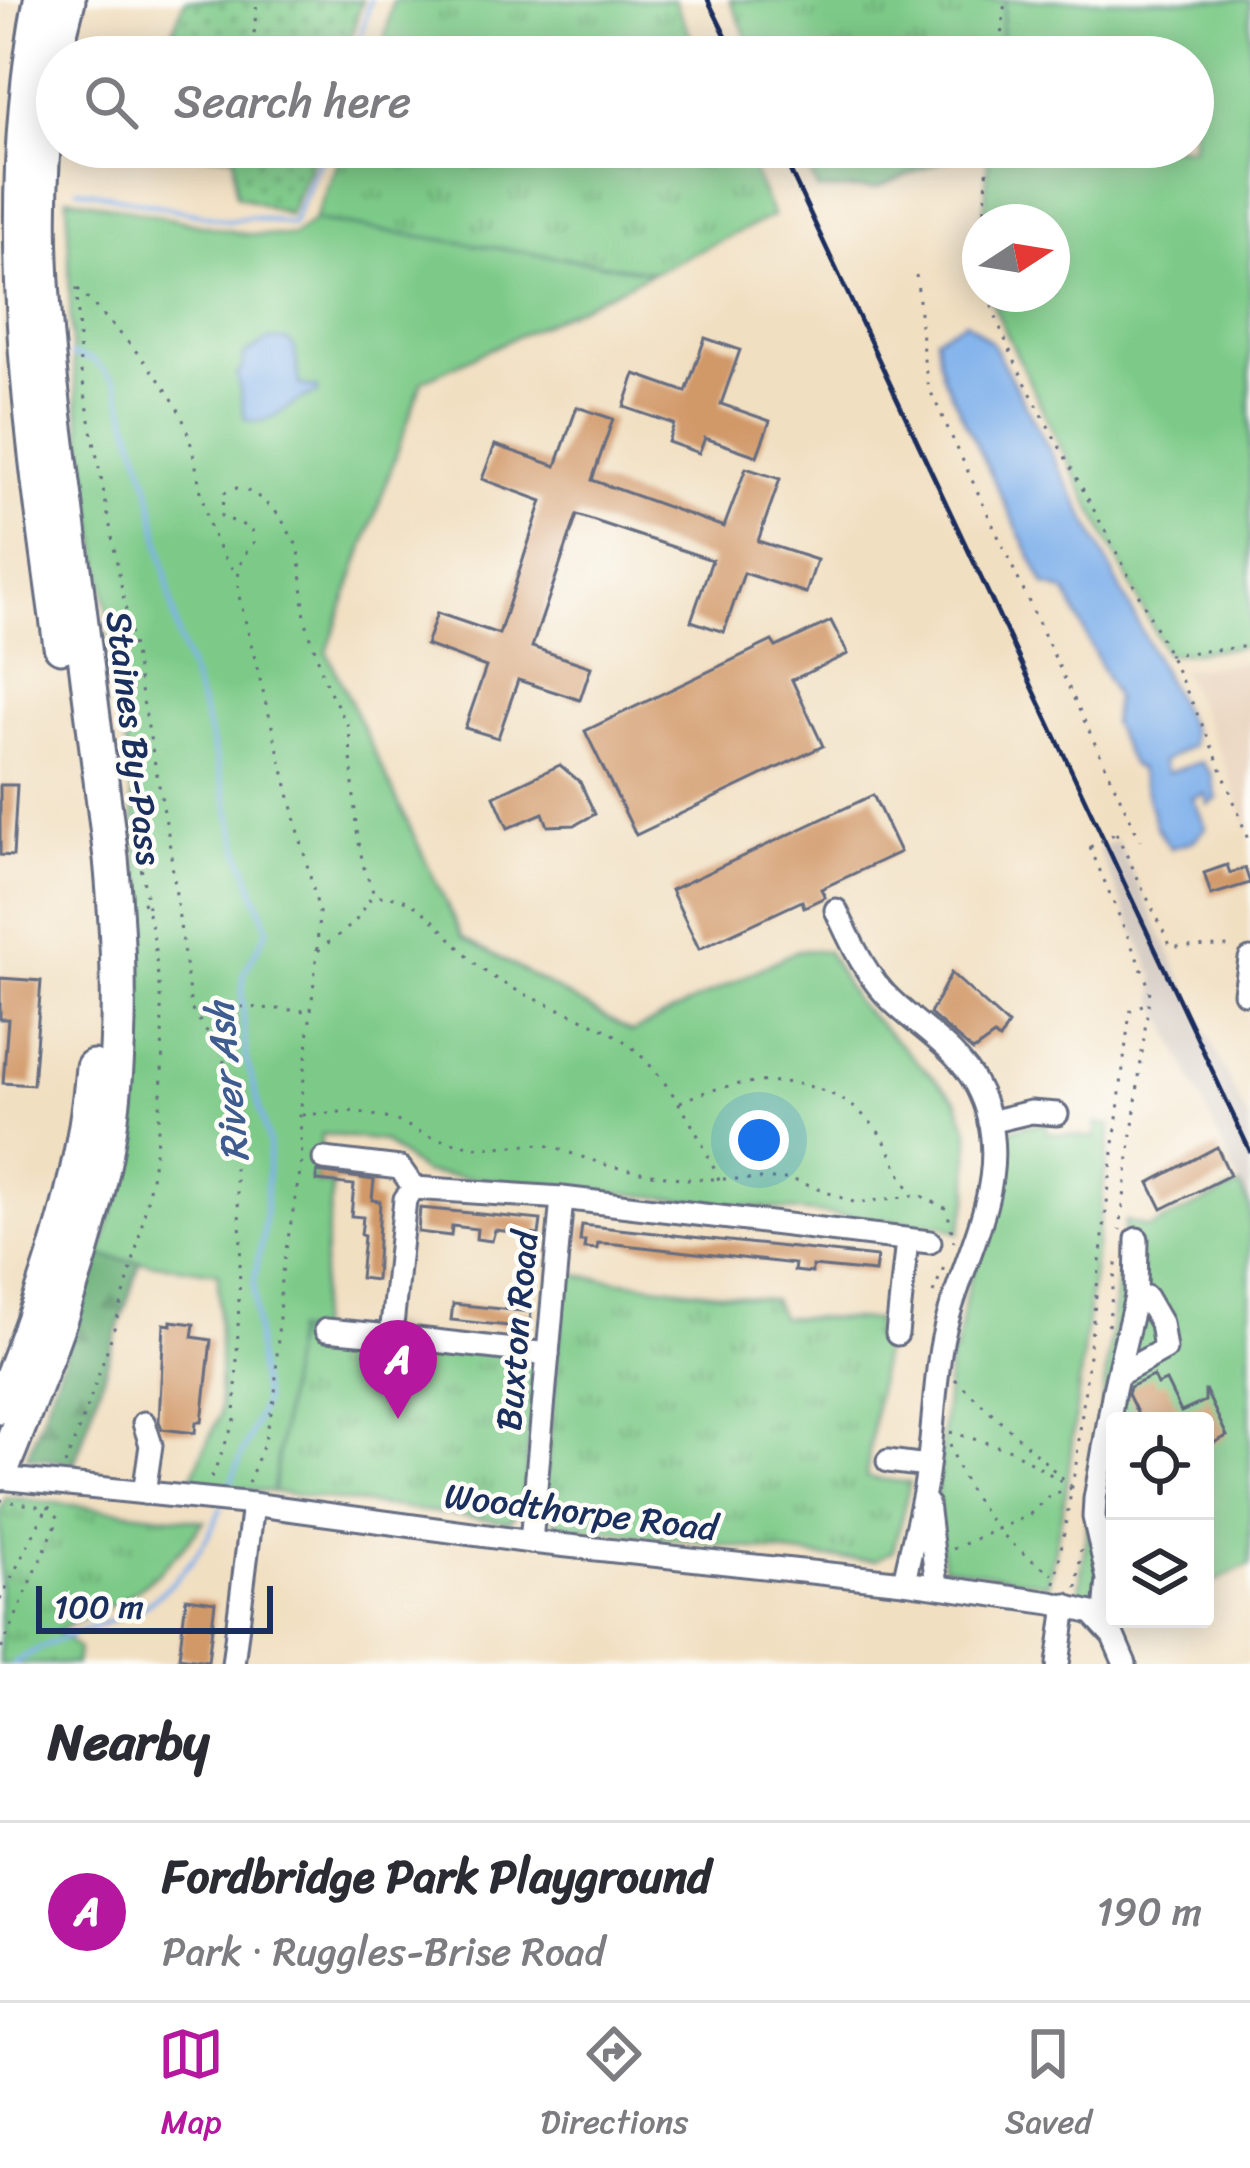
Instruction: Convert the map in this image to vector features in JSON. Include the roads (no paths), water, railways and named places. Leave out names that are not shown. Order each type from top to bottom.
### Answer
[{"type":"highway","name":"Staines By-Pass","points":[[0,1406],[65,1222],[84,1133],[98,959],[89,856],[24,383],[12,259],[15,134],[41,0]]},
{"type":"highway","name":"Staines By-Pass","points":[[60,36],[68,0]]},
{"type":"highway","name":"Staines By-Pass","points":[[2,1470],[84,1240],[106,1151],[118,1012],[118,932],[111,858],[47,358],[38,235],[41,168]]},
{"type":"street","points":[[836,910],[874,982],[970,1075],[989,1122],[990,1193],[941,1346],[924,1490],[904,1582]]},
{"type":"street","points":[[1245,993],[1250,958]]},
{"type":"street","points":[[989,1122],[1031,1112],[1058,1114]]},
{"type":"street","points":[[324,1159],[400,1168],[414,1188]]},
{"type":"street","points":[[414,1188],[562,1198],[930,1242]]},
{"type":"street","points":[[391,1336],[405,1199],[414,1188]]},
{"type":"street","name":"Buxton Road","points":[[530,1542],[562,1198]]},
{"type":"street","points":[[1125,1664],[1104,1624],[1108,1579],[1094,1517],[1136,1297],[1128,1238]]},
{"type":"street","points":[[898,1334],[907,1240]]},
{"type":"street","points":[[1118,1376],[1165,1349],[1153,1305],[1145,1297],[1136,1297]]},
{"type":"street","points":[[326,1330],[548,1354]]},
{"type":"street","points":[[143,1492],[151,1445],[144,1423]]},
{"type":"street","points":[[888,1461],[927,1466]]},
{"type":"street","name":"Woodthorpe Road","points":[[2,1470],[51,1497],[143,1492],[530,1542],[904,1582],[1064,1605],[1104,1624]]},
{"type":"street","points":[[924,1490],[937,1586]]},
{"type":"street","points":[[230,1502],[233,1664]]},
{"type":"street","points":[[1058,1664],[1064,1605]]},
{"type":"water","points":[[966,321],[992,343],[1191,730],[1192,745],[1162,762],[1167,773],[1201,762],[1211,774],[1217,799],[1208,804],[1205,794],[1193,798],[1206,828],[1192,842],[1170,848],[1156,826],[1139,769],[1132,766],[1112,724],[1115,697],[1066,592],[1045,585],[942,374],[936,337]]},
{"type":"water","points":[[268,340],[286,340],[294,346],[300,385],[318,388],[317,394],[273,417],[245,419],[237,374],[243,369],[244,355]]},
{"type":"waterway","points":[[361,36],[370,0]]},
{"type":"waterway","points":[[78,189],[231,221],[250,217],[292,224],[316,168]]},
{"type":"waterway","name":"River Ash","points":[[71,355],[93,360],[117,383],[149,486],[178,636],[242,857],[268,929],[244,973],[242,995],[246,1057],[269,1145],[264,1230],[254,1281],[264,1401],[227,1492]]},
{"type":"waterway","name":"River Ash","points":[[13,1664],[155,1598],[195,1557],[221,1508]]},
{"type":"railway","points":[[708,0],[726,36]]},
{"type":"railway","points":[[789,168],[1250,1151]]},
{"type":"place","name":"Fordbridge Park Playground","points":[[398,1419]]}]
